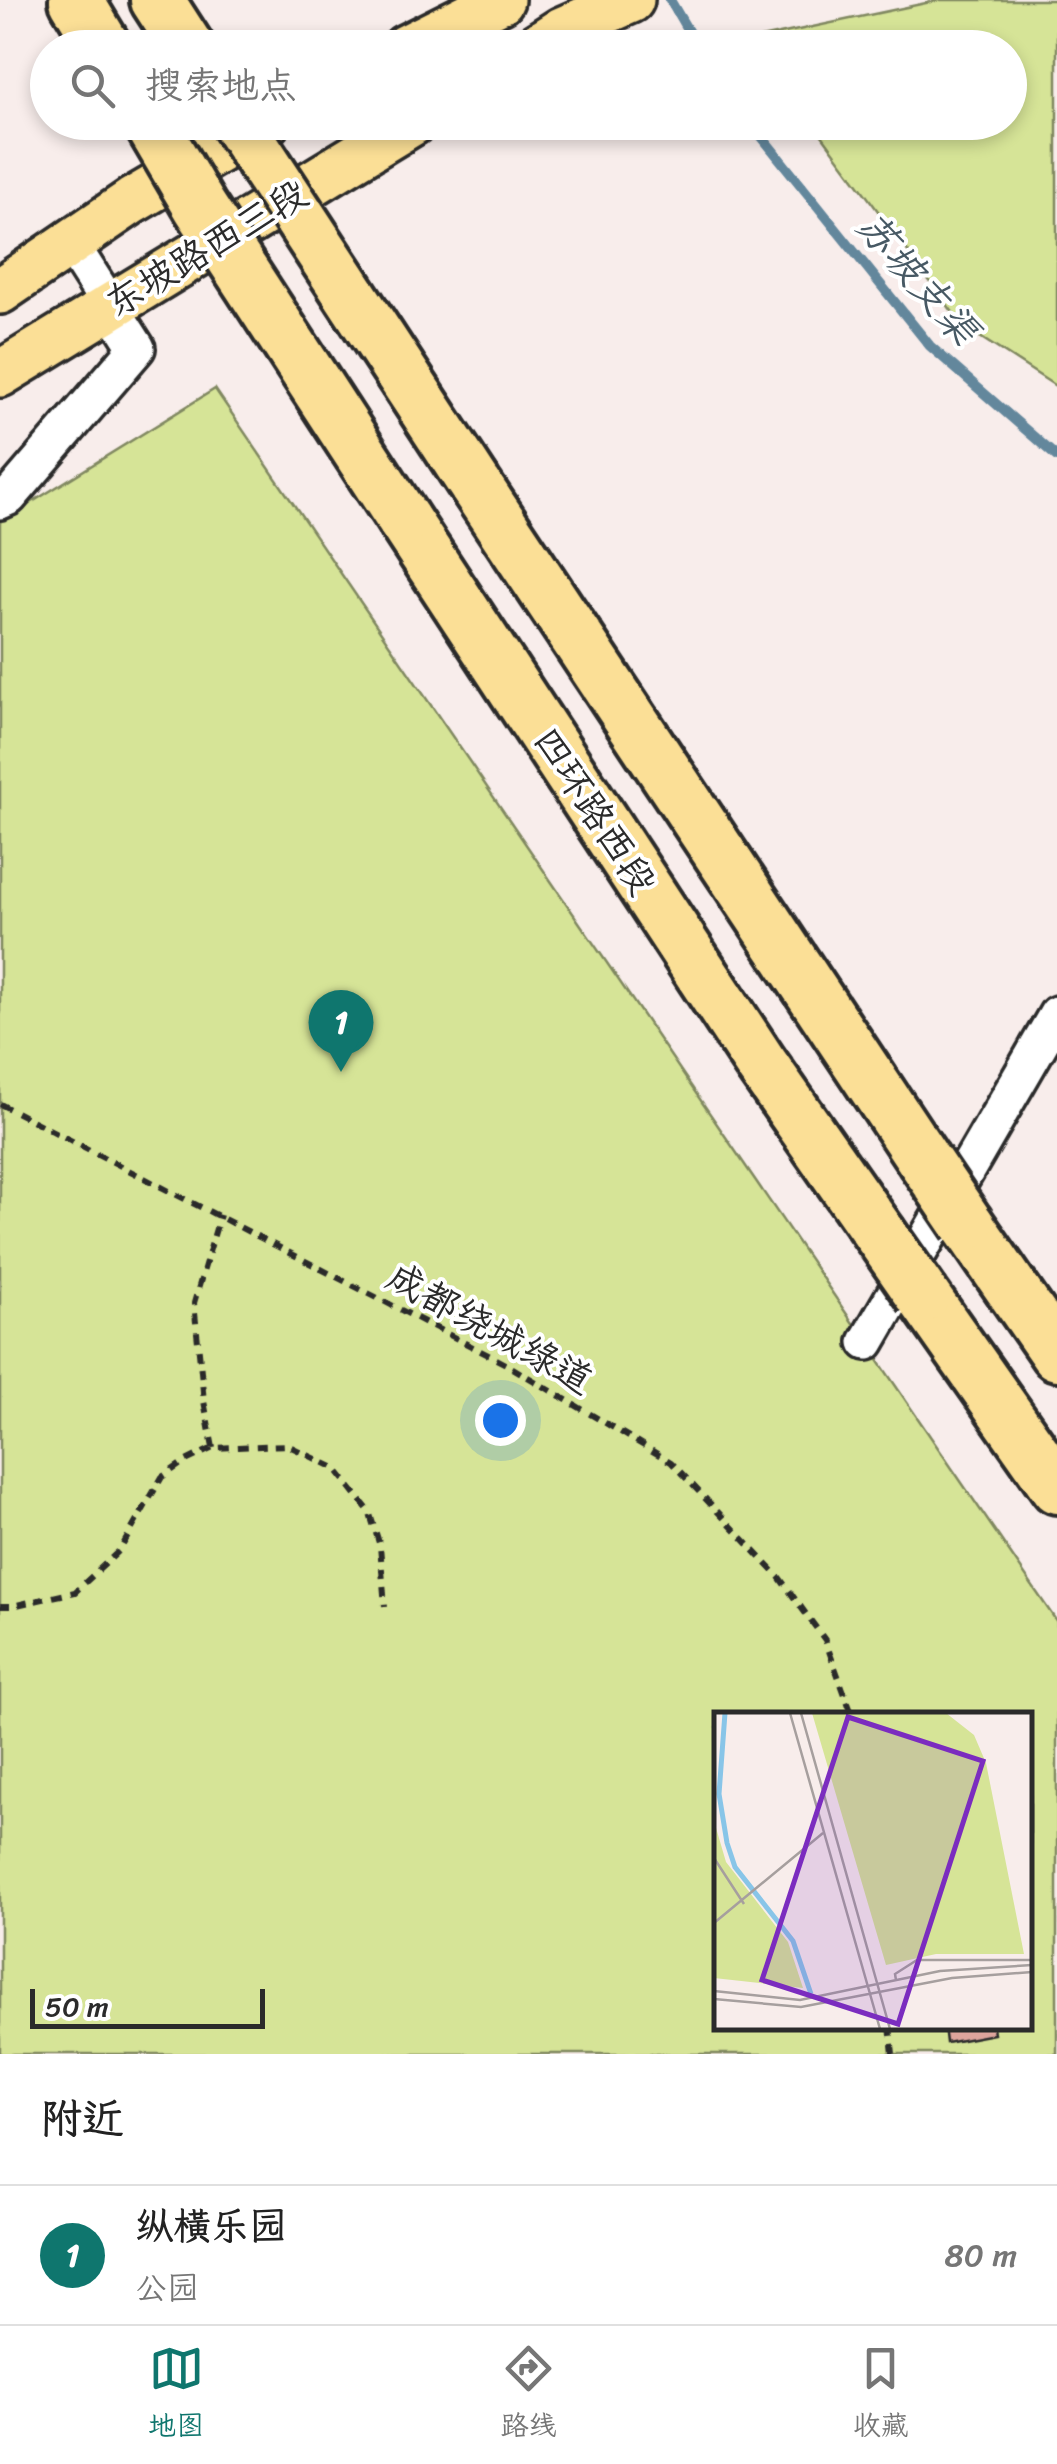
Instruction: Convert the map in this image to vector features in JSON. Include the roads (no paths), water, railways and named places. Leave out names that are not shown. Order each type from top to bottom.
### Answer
[{"type":"highway","points":[[76,0],[94,30]]},
{"type":"highway","points":[[157,0],[176,30]]},
{"type":"highway","name":"四环路西段","points":[[161,140],[403,520],[761,1064],[1057,1487]]},
{"type":"highway","points":[[250,140],[922,1159],[1057,1354]]},
{"type":"main road","points":[[441,30],[501,0]]},
{"type":"main road","points":[[567,30],[630,0]]},
{"type":"main road","name":"东坡路西三段","points":[[0,291],[132,202],[237,140]]},
{"type":"main road","name":"东坡路西三段","points":[[0,374],[383,140]]},
{"type":"street","points":[[0,501],[9,497],[137,348],[70,244]]},
{"type":"street","points":[[867,1342],[1057,1014]]},
{"type":"waterway","name":"苏坡支渠","points":[[670,0],[688,30]]},
{"type":"waterway","name":"苏坡支渠","points":[[764,140],[930,346],[1057,457]]},
{"type":"place","name":"纵横乐园","points":[[341,1072]]}]
